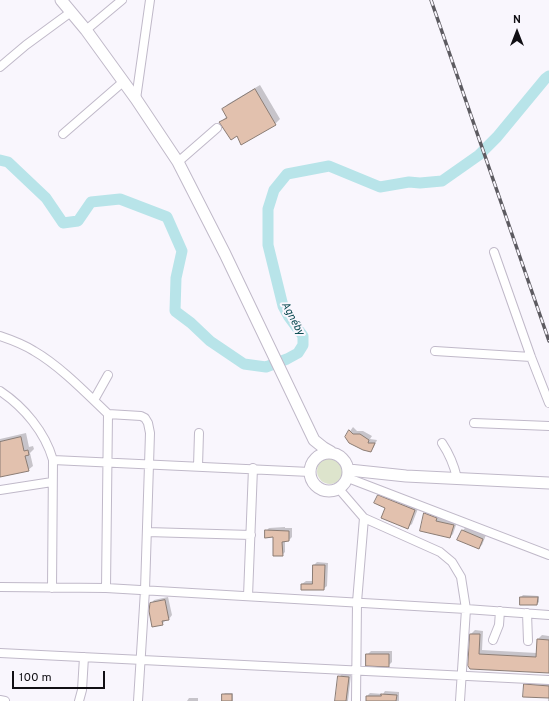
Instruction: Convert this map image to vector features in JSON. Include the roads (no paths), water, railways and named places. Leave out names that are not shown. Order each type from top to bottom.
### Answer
[{"type":"main road","points":[[61,0],[86,30],[136,99],[178,162],[314,440],[315,452],[311,466],[310,478],[317,487],[328,491],[340,489],[349,474],[347,464],[338,454],[324,448],[314,440]]},
{"type":"main road","points":[[311,466],[321,454],[332,452]]},
{"type":"main road","points":[[349,474],[549,483]]},
{"type":"street","points":[[86,30],[122,0]]},
{"type":"street","points":[[136,99],[150,0]]},
{"type":"street","points":[[0,67],[26,45],[71,12]]},
{"type":"street","points":[[63,134],[123,82]]},
{"type":"street","points":[[178,162],[217,128]]},
{"type":"street","points":[[494,252],[549,403]]},
{"type":"street","points":[[0,336],[15,341],[34,351],[55,366],[108,414],[128,414],[141,416],[145,418],[148,423],[150,433],[150,464],[145,590],[138,701]]},
{"type":"street","points":[[435,351],[531,357]]},
{"type":"street","points":[[94,400],[108,375]]},
{"type":"street","points":[[0,391],[13,400],[40,430],[50,448],[53,460],[52,588]]},
{"type":"street","points":[[106,588],[108,414]]},
{"type":"street","points":[[474,423],[549,426]]},
{"type":"street","points":[[198,466],[199,433]]},
{"type":"street","points":[[442,443],[454,463],[457,478]]},
{"type":"street","points":[[53,460],[253,468],[311,466]]},
{"type":"street","points":[[248,596],[253,468]]},
{"type":"street","points":[[349,474],[549,555]]},
{"type":"street","points":[[0,490],[52,482]]},
{"type":"street","points":[[340,489],[364,518],[440,552],[452,562],[461,576],[466,609],[460,701]]},
{"type":"street","points":[[356,701],[357,602],[364,518]]},
{"type":"street","points":[[147,532],[250,535]]},
{"type":"street","points":[[0,587],[106,588],[357,602],[549,615]]},
{"type":"street","points":[[493,640],[499,625],[500,611]]},
{"type":"street","points":[[528,613],[528,641]]},
{"type":"street","points":[[0,653],[549,680]]},
{"type":"street","points":[[78,701],[82,690],[84,657]]},
{"type":"street","points":[[0,700],[5,701]]},
{"type":"waterway","name":"Agnéby","points":[[0,160],[8,162],[46,198],[63,223],[78,221],[91,202],[120,199],[167,217],[182,251],[176,278],[175,311],[191,323],[210,341],[244,364],[266,367],[298,353],[303,345],[303,336],[283,306],[268,245],[268,209],[274,190],[287,174],[329,166],[380,187],[409,182],[420,183],[442,181],[479,155],[497,137],[549,76]]},
{"type":"railway","points":[[431,0],[549,341]]}]
